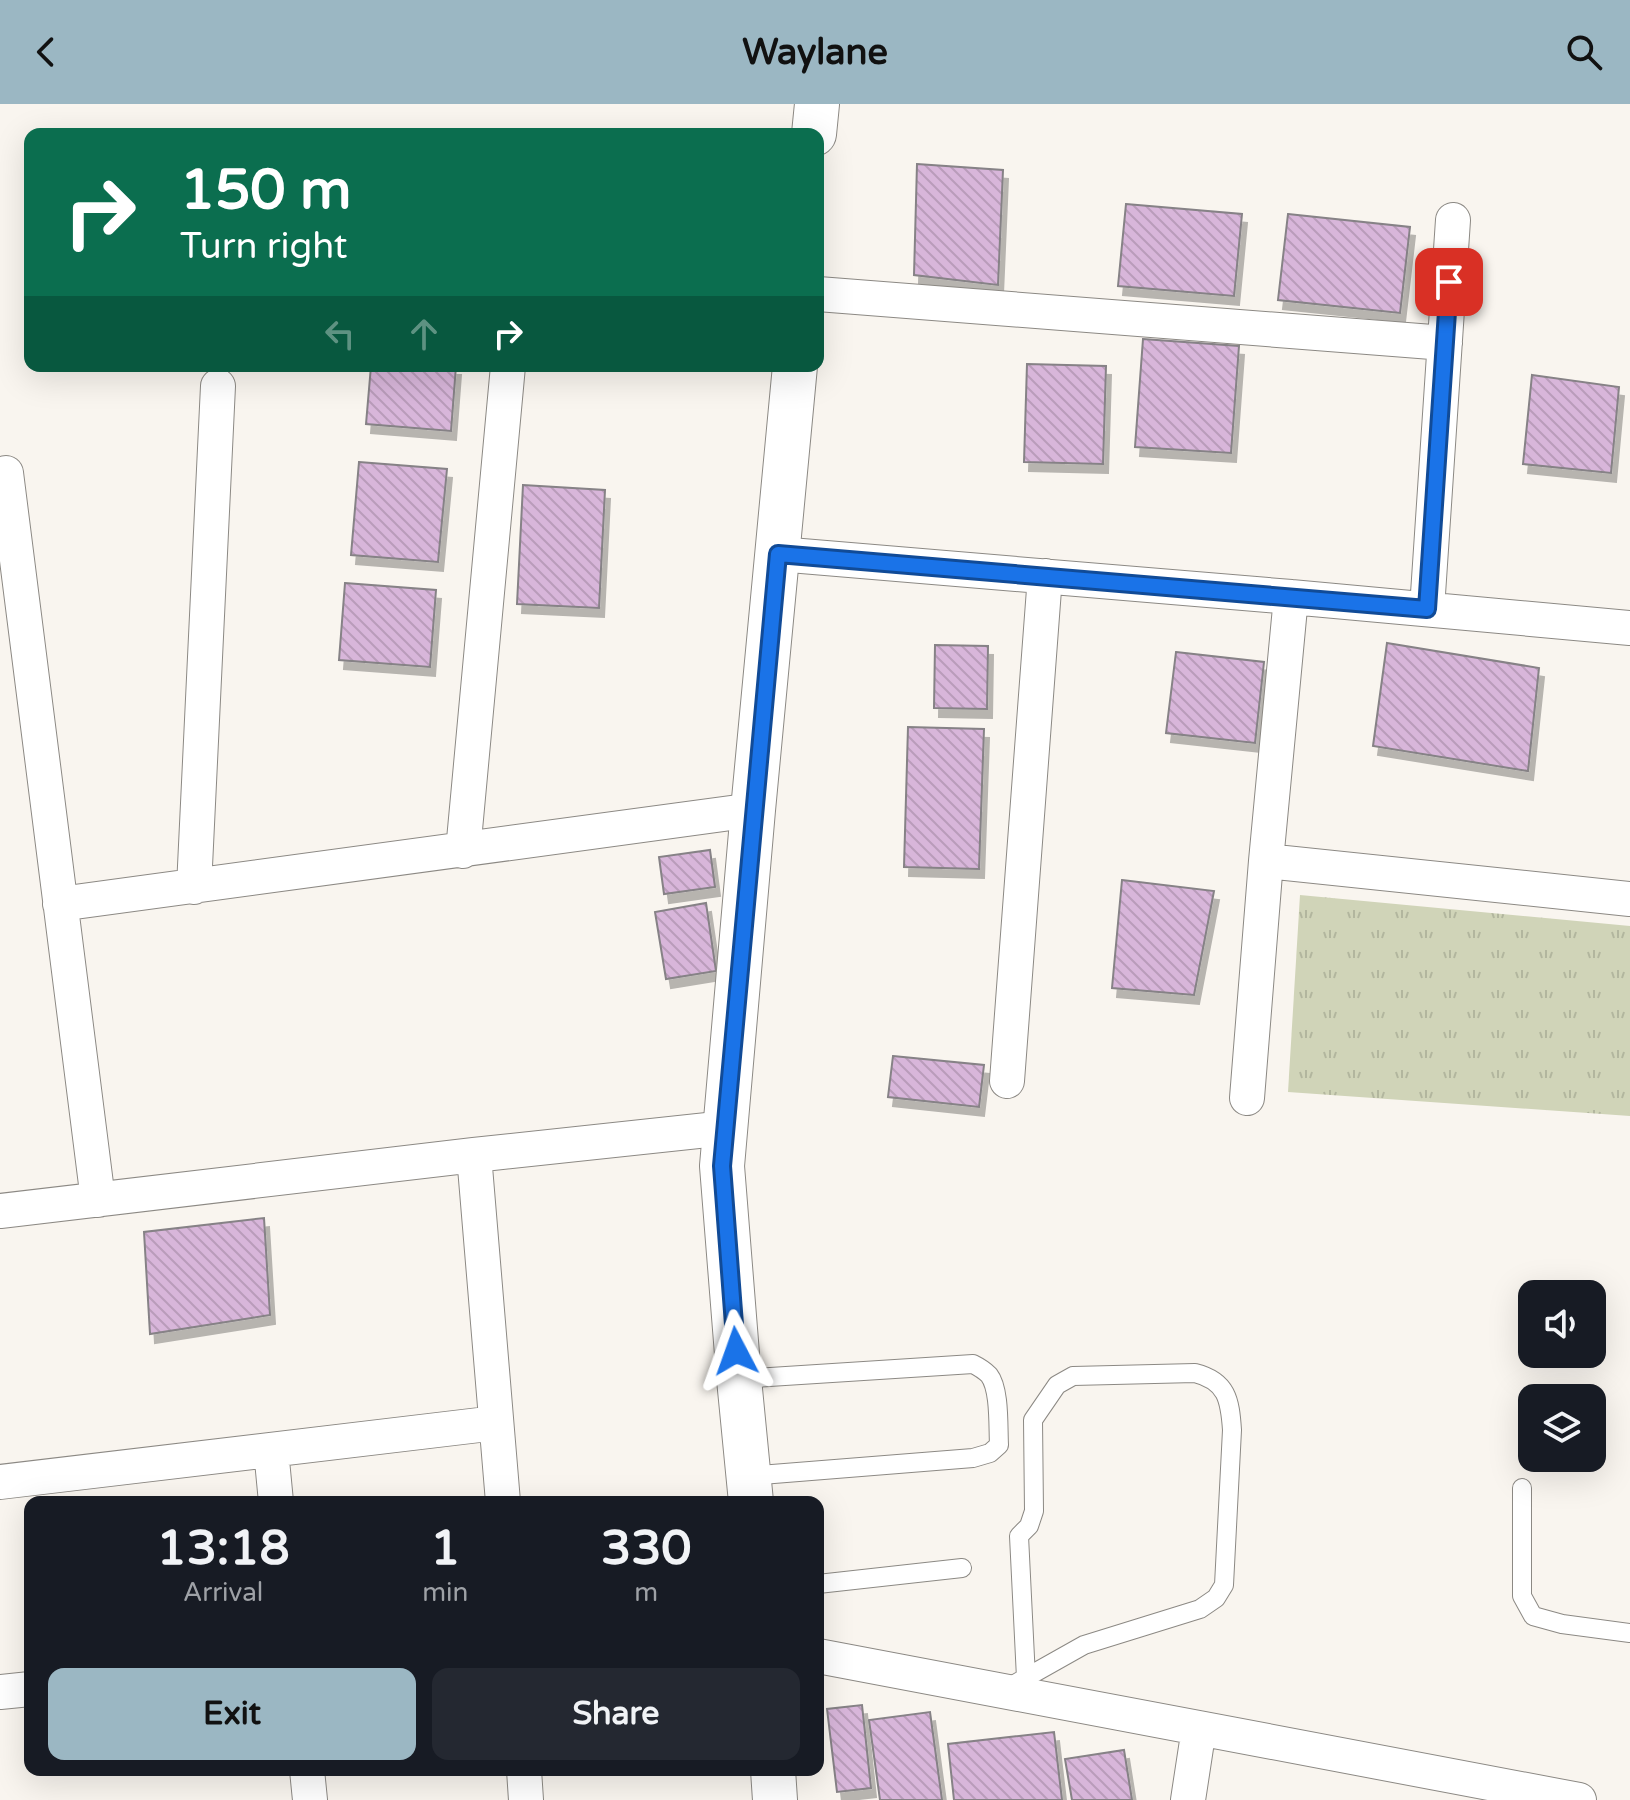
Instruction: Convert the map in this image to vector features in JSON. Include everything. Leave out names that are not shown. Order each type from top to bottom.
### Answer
[{"type":"street","points":[[815,128],[817,104]]},
{"type":"street","points":[[1427,609],[1453,220]]},
{"type":"street","points":[[824,294],[1445,343]]},
{"type":"street","points":[[463,851],[507,372]]},
{"type":"street","points":[[750,1489],[722,1166],[794,372]]},
{"type":"street","points":[[194,887],[218,386]]},
{"type":"street","points":[[6,473],[12,616],[60,904],[98,1200]]},
{"type":"street","points":[[778,554],[1630,628]]},
{"type":"street","points":[[1007,1081],[1045,576]]},
{"type":"street","points":[[1247,1098],[1291,597]]},
{"type":"street","points":[[60,904],[753,810]]},
{"type":"street","points":[[1266,861],[1630,899]]},
{"type":"street","points":[[0,1211],[726,1128]]},
{"type":"street","points":[[474,1155],[502,1496]]},
{"type":"street","points":[[0,1482],[496,1423]]},
{"type":"street","points":[[271,1450],[275,1496]]},
{"type":"street","points":[[824,1657],[1015,1684],[1199,1728],[1579,1800]]},
{"type":"street","points":[[0,1692],[24,1690]]},
{"type":"street","points":[[1188,1800],[1199,1728]]},
{"type":"street","points":[[308,1776],[310,1800]]},
{"type":"street","points":[[524,1776],[526,1800]]},
{"type":"street","points":[[773,1776],[775,1800]]},
{"type":"lane","points":[[739,1379],[973,1364],[991,1377],[995,1390],[999,1445],[990,1453],[973,1458],[750,1489]]},
{"type":"lane","points":[[1195,1373],[1210,1376],[1223,1387],[1231,1408],[1232,1430],[1224,1585],[1216,1598],[1200,1609],[1084,1645],[1015,1684],[1019,1536],[1029,1526],[1034,1511],[1033,1420],[1057,1385],[1073,1376],[1195,1373]]},
{"type":"lane","points":[[1522,1488],[1522,1596],[1533,1616],[1562,1624],[1630,1633]]},
{"type":"lane","points":[[824,1583],[962,1568]]},
{"type":"green space","points":[[1300,895],[1630,926],[1630,1116],[1288,1092]]},
{"type":"building","points":[[917,164],[1003,170],[998,285],[914,275]]},
{"type":"building","points":[[1126,204],[1242,214],[1234,296],[1118,286]]},
{"type":"building","points":[[1288,214],[1410,227],[1400,313],[1278,300]]},
{"type":"building","points":[[1143,339],[1239,346],[1231,453],[1135,447]]},
{"type":"building","points":[[1027,364],[1106,366],[1103,464],[1024,462]]},
{"type":"building","points":[[370,372],[456,372],[451,431],[366,424]]},
{"type":"building","points":[[1532,375],[1619,387],[1611,473],[1523,464]]},
{"type":"building","points":[[359,462],[447,469],[438,562],[351,555]]},
{"type":"building","points":[[523,485],[605,490],[599,608],[517,604]]},
{"type":"building","points":[[345,583],[436,590],[430,667],[339,660]]},
{"type":"building","points":[[1387,643],[1539,668],[1528,771],[1373,746]]},
{"type":"building","points":[[935,645],[988,646],[987,709],[934,708]]},
{"type":"building","points":[[1176,652],[1264,662],[1255,743],[1166,733]]},
{"type":"building","points":[[908,727],[984,729],[979,869],[904,867]]},
{"type":"building","points":[[710,850],[715,887],[664,894],[659,857]]},
{"type":"building","points":[[1122,880],[1214,891],[1194,995],[1112,988]]},
{"type":"building","points":[[706,903],[716,971],[666,979],[655,912]]},
{"type":"building","points":[[893,1056],[984,1065],[979,1107],[888,1097]]},
{"type":"building","points":[[264,1218],[270,1315],[150,1334],[144,1232]]},
{"type":"building","points":[[862,1705],[871,1788],[837,1792],[827,1709]]},
{"type":"building","points":[[930,1712],[942,1800],[880,1800],[869,1720]]},
{"type":"building","points":[[1054,1732],[1062,1800],[954,1800],[948,1744]]},
{"type":"building","points":[[1124,1750],[1132,1800],[1072,1800],[1065,1759]]},
{"type":"route","points":[[736,1351],[722,1166],[778,554],[1427,609],[1449,282]]}]
